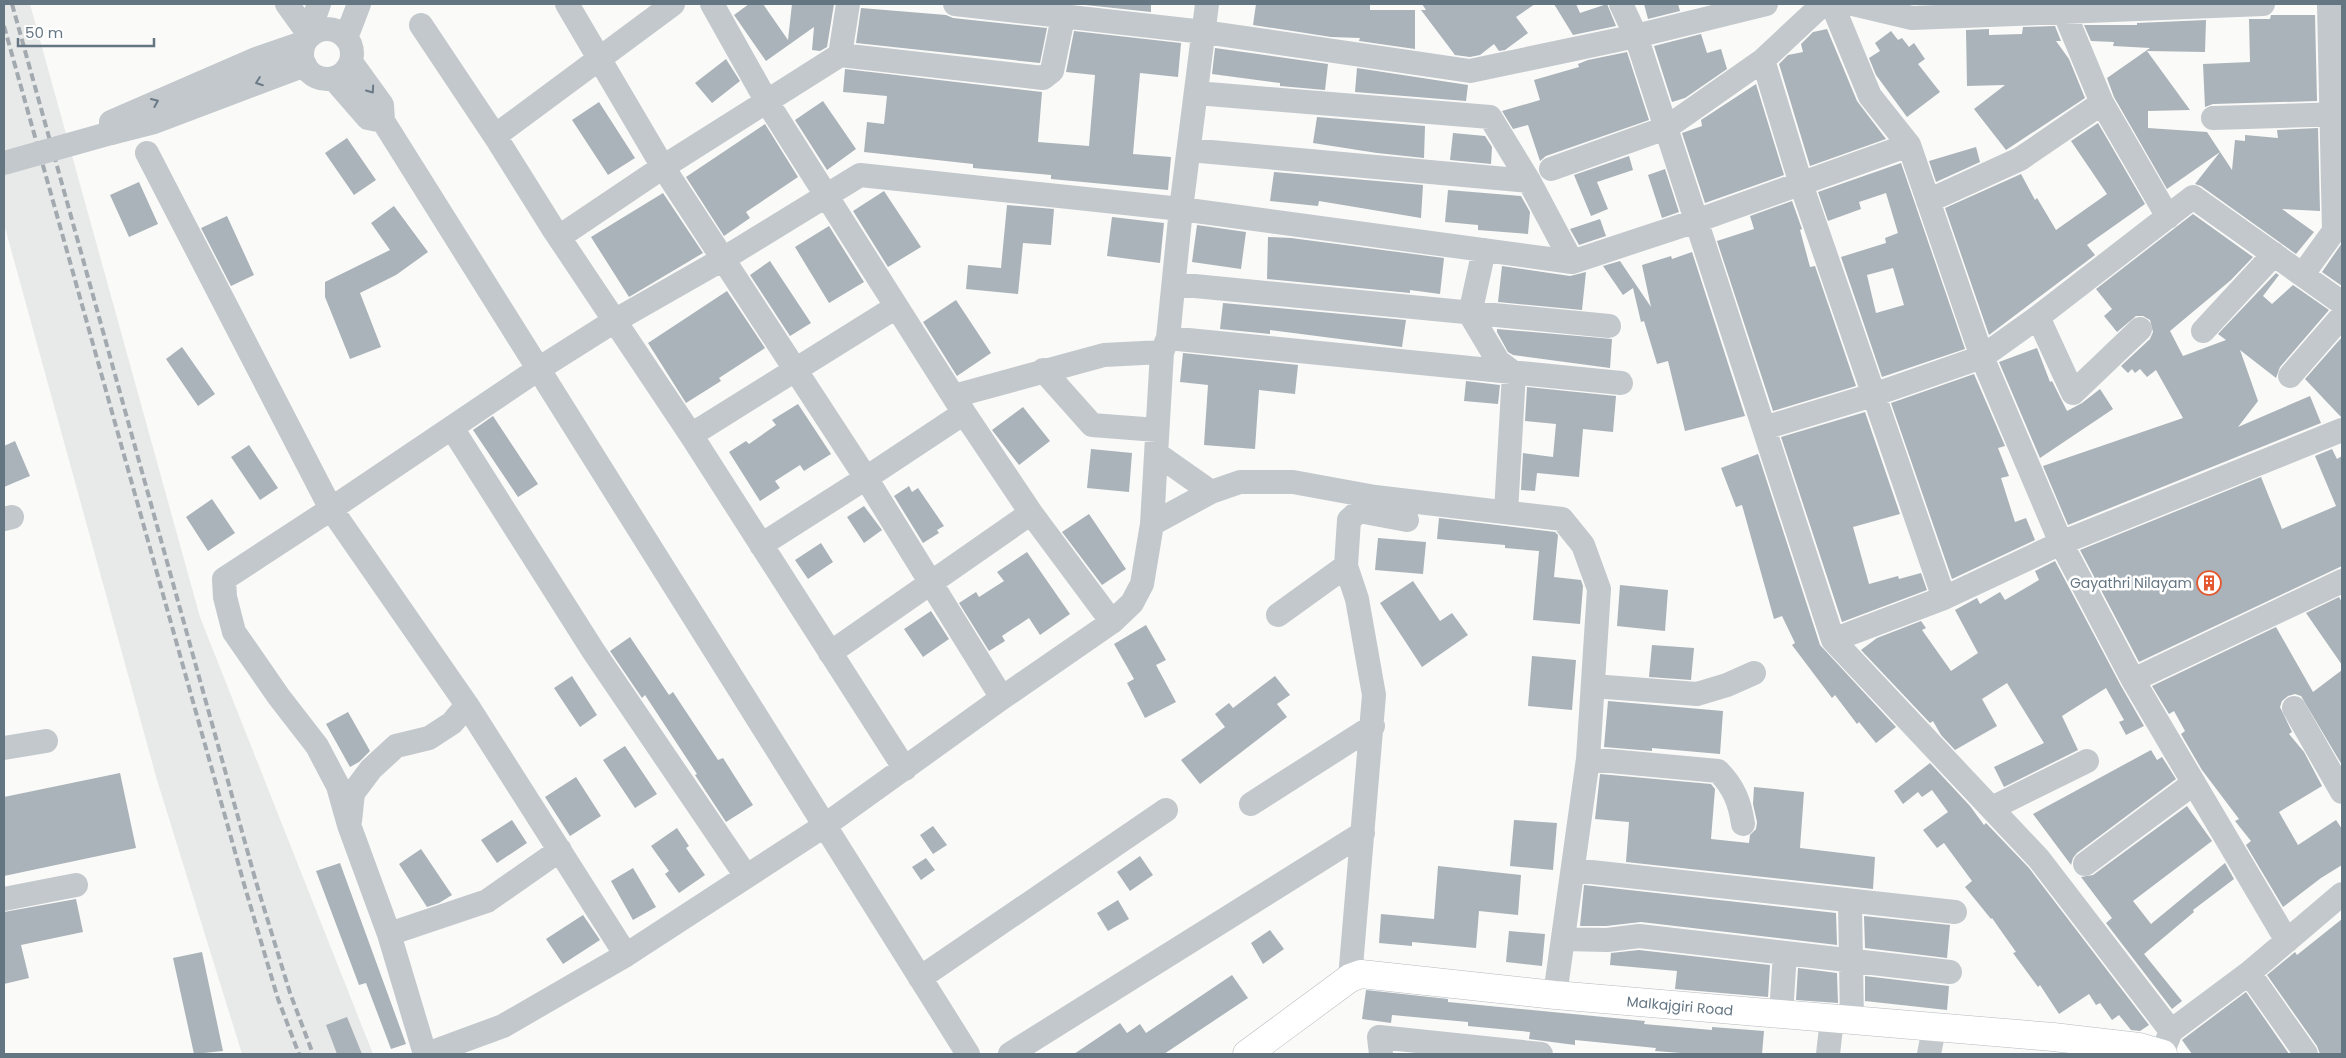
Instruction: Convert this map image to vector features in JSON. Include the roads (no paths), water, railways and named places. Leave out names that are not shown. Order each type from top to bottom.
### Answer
[{"type":"main road","name":"Malkajgiri Road","points":[[1247,1054],[1350,978],[1362,974],[1555,995],[1842,1020],[1931,1041],[2156,1049]]},
{"type":"street","points":[[286,4],[310,36]]},
{"type":"street","points":[[4,162],[111,127],[256,59],[310,36],[332,30],[346,38],[352,54],[351,62],[341,75],[334,79],[317,77],[305,65],[302,58],[310,36],[318,4]]},
{"type":"street","points":[[346,38],[359,4]]},
{"type":"street","points":[[567,4],[663,167],[866,478],[1002,698]]},
{"type":"street","points":[[495,136],[672,4]]},
{"type":"street","points":[[712,4],[767,102],[896,307],[1031,513],[1112,622]]},
{"type":"street","points":[[840,55],[848,4]]},
{"type":"street","points":[[955,4],[1204,32],[1470,71],[1636,36],[1766,4]]},
{"type":"street","points":[[1207,4],[1181,209],[1174,284],[1165,345],[1157,430],[1152,524],[1142,584],[1132,603],[1112,622],[1002,698],[824,826],[626,955],[503,1026],[426,1054],[389,934],[349,825],[338,786],[318,746],[279,697],[234,632],[225,597],[224,579],[540,368],[616,320],[723,259],[860,176],[1181,209],[1572,262],[1696,221],[1909,145]]},
{"type":"street","points":[[1621,4],[1636,36],[1833,640],[2039,859],[2156,1049],[2342,894]]},
{"type":"street","points":[[1551,169],[1666,128],[1763,60],[1823,4]]},
{"type":"street","points":[[1832,4],[1870,96],[1909,145],[1982,357],[2061,543],[2190,786],[2287,941]]},
{"type":"street","points":[[1853,4],[1912,18],[2066,14],[2263,4]]},
{"type":"street","points":[[2303,274],[2338,230],[2337,115],[2329,4]]},
{"type":"street","points":[[2066,14],[2102,103],[2168,217]]},
{"type":"street","points":[[559,237],[663,167],[840,55],[1043,78],[1052,71],[1063,17]]},
{"type":"street","points":[[421,25],[691,435],[905,769]]},
{"type":"street","points":[[1763,60],[1801,184],[1944,598]]},
{"type":"street","points":[[351,62],[382,105],[383,121],[540,368],[968,1054]]},
{"type":"street","points":[[4,150],[111,127],[154,122],[305,65]]},
{"type":"street","points":[[334,79],[368,118],[383,121]]},
{"type":"street","points":[[1196,93],[1490,117],[1529,181],[1572,262]]},
{"type":"street","points":[[1928,202],[2020,159],[2102,103]]},
{"type":"street","points":[[2213,118],[2337,115]]},
{"type":"street","points":[[1189,150],[1529,181]]},
{"type":"street","points":[[147,153],[331,509],[466,705],[626,955]]},
{"type":"street","points":[[1764,428],[1873,395],[1982,357],[2038,318],[2193,197],[2342,303]]},
{"type":"street","points":[[1484,250],[1470,314],[1498,361],[1514,372]]},
{"type":"street","points":[[2203,331],[2274,254]]},
{"type":"street","points":[[1174,284],[1609,326]]},
{"type":"street","points":[[691,435],[896,307]]},
{"type":"street","points":[[2290,376],[2342,316]]},
{"type":"street","points":[[2038,318],[2072,393],[2140,329]]},
{"type":"street","points":[[761,545],[866,478],[959,404],[1043,370],[1104,355],[1165,345],[1514,372],[1621,383]]},
{"type":"street","points":[[1043,370],[1092,425],[1157,430]]},
{"type":"street","points":[[1506,512],[1514,372]]},
{"type":"street","points":[[452,428],[594,652],[746,876]]},
{"type":"street","points":[[1833,640],[1944,598],[2061,543],[2342,430]]},
{"type":"street","points":[[1157,454],[1211,492]]},
{"type":"street","points":[[1152,524],[1211,492],[1240,482],[1293,482],[1375,497],[1562,519],[1583,545],[1599,589],[1588,759],[1555,995]]},
{"type":"street","points":[[1350,978],[1373,726],[1374,695],[1372,672],[1357,599],[1346,566],[1350,520],[1352,515],[1359,510],[1407,520]]},
{"type":"street","points":[[830,653],[1031,513]]},
{"type":"street","points":[[1278,616],[1346,566]]},
{"type":"street","points":[[2133,680],[2342,581]]},
{"type":"street","points":[[1593,686],[1697,694],[1728,685],[1754,672]]},
{"type":"street","points":[[349,825],[353,793],[371,769],[396,746],[428,738],[452,723],[466,705]]},
{"type":"street","points":[[2294,708],[2342,792]]},
{"type":"street","points":[[1251,804],[1373,726]]},
{"type":"street","points":[[4,748],[46,741]]},
{"type":"street","points":[[1588,759],[1718,771],[1728,781],[1740,804],[1743,824]]},
{"type":"street","points":[[2167,760],[2190,786]]},
{"type":"street","points":[[1992,808],[2087,761]]},
{"type":"street","points":[[2085,864],[2190,786]]},
{"type":"street","points":[[920,978],[1166,810]]},
{"type":"street","points":[[1010,1054],[1363,832]]},
{"type":"street","points":[[389,934],[487,901],[560,850]]},
{"type":"street","points":[[1573,870],[1955,912]]},
{"type":"street","points":[[4,899],[76,885]]},
{"type":"street","points":[[1828,1054],[1842,1020],[1852,960],[1850,901]]},
{"type":"street","points":[[1563,939],[1607,940],[1639,936],[1950,972]]},
{"type":"street","points":[[1781,1014],[1785,953]]},
{"type":"street","points":[[2249,973],[2306,1054]]},
{"type":"street","points":[[1381,1054],[1379,1037],[1541,1054]]},
{"type":"railway","points":[[12,4],[256,882],[290,993],[313,1054]]},
{"type":"railway","points":[[4,26],[244,884],[278,999],[299,1054]]},
{"type":"place","name":"Gayathri Nilayam","points":[[2209,583]]}]
